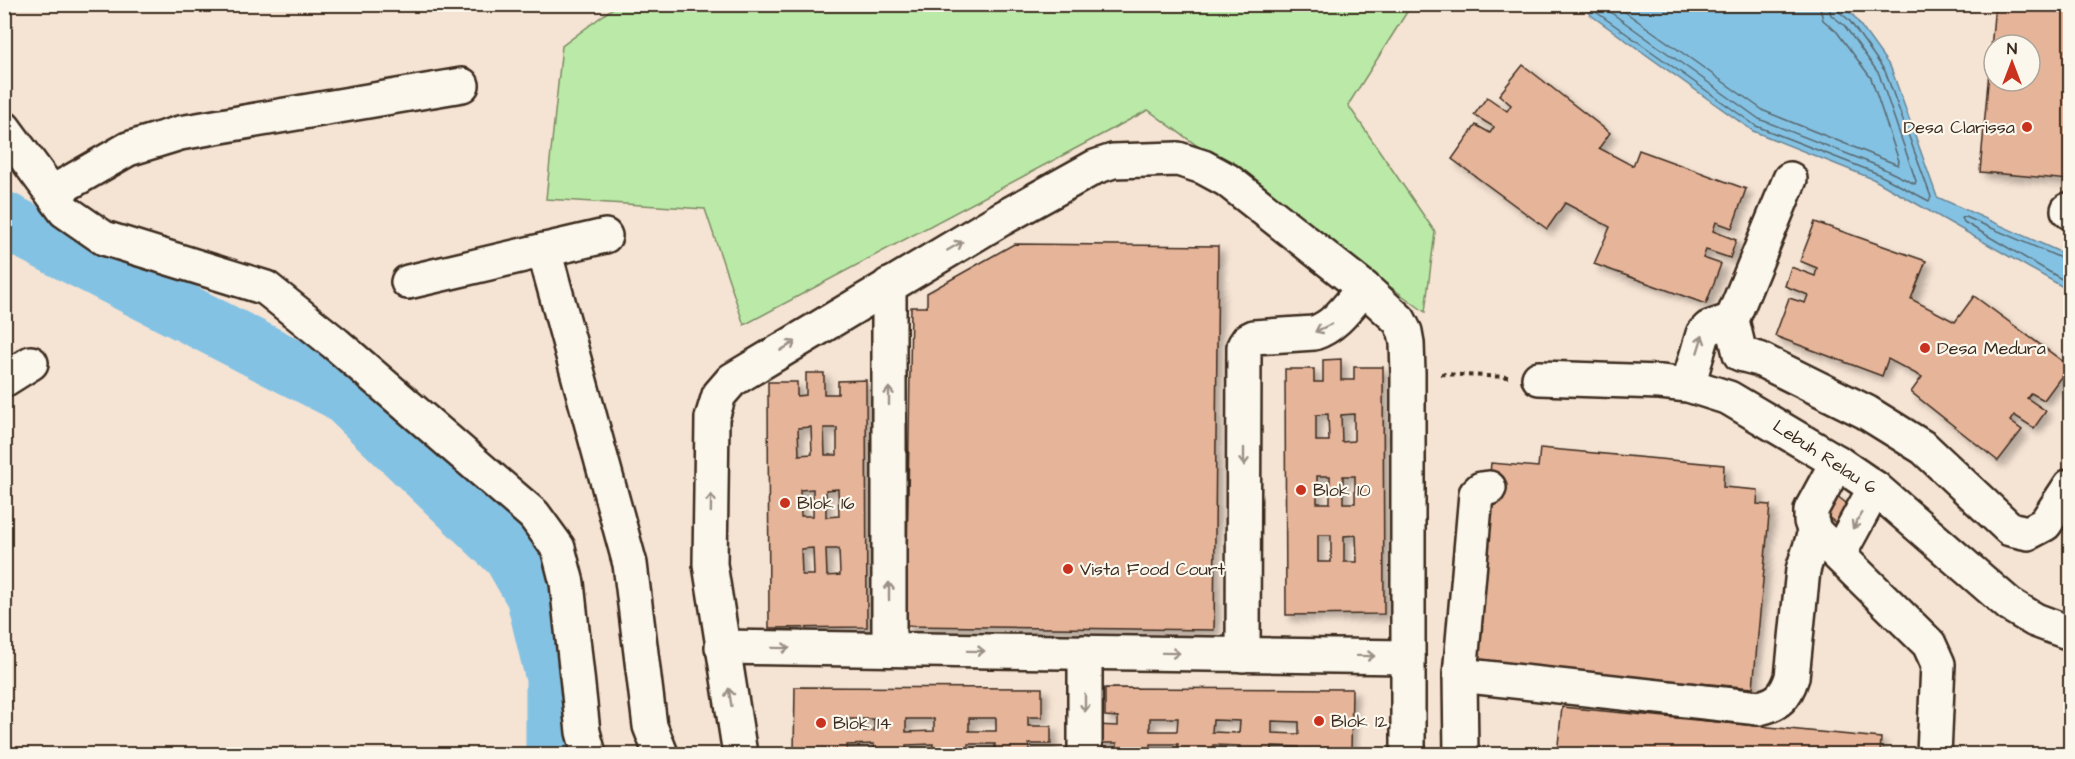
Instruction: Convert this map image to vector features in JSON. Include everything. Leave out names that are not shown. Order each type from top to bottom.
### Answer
[{"type":"street","points":[[53,192],[128,149],[180,133],[462,85]]},
{"type":"street","points":[[4,128],[66,211],[104,238],[266,288],[336,344],[534,515],[558,548],[567,584],[583,732],[589,754]]},
{"type":"street","points":[[740,754],[710,564],[712,418],[719,395],[732,380],[1001,219],[1095,167],[1113,161],[1178,159],[1203,167],[1227,180],[1364,288],[1399,320],[1405,332],[1407,343],[1408,754]]},
{"type":"street","points":[[1729,398],[1740,354],[1732,320],[1790,178]]},
{"type":"street","points":[[408,282],[605,236]]},
{"type":"street","points":[[544,250],[630,564],[650,726],[661,754]]},
{"type":"street","points":[[889,285],[889,649]]},
{"type":"street","points":[[1243,655],[1245,346],[1248,340],[1254,337],[1314,333],[1324,330],[1364,288]]},
{"type":"street","points":[[1688,385],[1703,334],[1709,328],[1732,320]]},
{"type":"street","points":[[1740,354],[1759,359],[1866,412],[1924,448],[2010,529],[2028,533],[2045,524],[2070,486]]},
{"type":"street","name":"Lebuh Relau 6","points":[[1539,378],[1660,382],[1688,385],[1729,398],[1838,462],[1875,488],[2010,605],[2035,620],[2070,633]]},
{"type":"street","points":[[1838,462],[1811,510],[1811,521],[1815,532],[1929,644],[1938,664],[1934,754]]},
{"type":"street","points":[[1461,754],[1460,675],[1476,494],[1481,489],[1489,488]]},
{"type":"street","points":[[1839,555],[1875,488]]},
{"type":"street","points":[[1460,675],[1759,708],[1772,705],[1782,698],[1792,677],[1803,570],[1815,532]]},
{"type":"street","points":[[722,647],[1408,657]]},
{"type":"street","points":[[1085,652],[1085,754]]},
{"type":"path","points":[[1436,374],[1539,378]]},
{"type":"green space","points":[[1412,4],[1348,105],[1435,232],[1425,312],[1148,110],[744,325],[705,209],[546,199],[562,46],[617,5]]},
{"type":"water","points":[[1581,5],[1838,5],[1853,15],[1891,68],[1937,197],[2069,256],[2070,291],[1873,179],[1753,131],[1592,16]]},
{"type":"building","name":"Desa Clarissa","points":[[1995,4],[2070,4],[2070,180],[1980,172],[1987,93],[2042,93],[2042,33],[1992,33]]},
{"type":"building","points":[[1523,65],[1610,133],[1599,148],[1633,166],[1639,150],[1746,189],[1732,228],[1716,222],[1713,231],[1736,240],[1730,258],[1706,250],[1703,258],[1721,264],[1706,304],[1594,264],[1610,227],[1565,203],[1547,229],[1452,159],[1476,125],[1490,133],[1494,127],[1474,115],[1487,97],[1507,111],[1511,105],[1499,95]]},
{"type":"building","name":"Desa Medura","points":[[1815,222],[1926,261],[1911,299],[1955,322],[1974,296],[2069,366],[2044,400],[2031,393],[2027,398],[2046,411],[2034,428],[2014,415],[2010,421],[2022,430],[1998,461],[1911,392],[1922,377],[1888,359],[1882,376],[1775,336],[1789,298],[1805,303],[1808,295],[1785,286],[1791,267],[1815,276],[1817,268],[1800,261]]},
{"type":"building","points":[[1014,244],[1218,246],[1214,630],[906,626],[911,307],[927,307],[927,293]]},
{"type":"building","name":"Blok 10","points":[[1341,359],[1341,380],[1354,380],[1354,367],[1383,367],[1384,614],[1286,615],[1285,369],[1314,369],[1314,382],[1323,382],[1323,360]],"holes":[[[1328,414],[1329,441],[1316,441],[1316,415]],[[1354,414],[1354,441],[1342,442],[1341,415]],[[1317,476],[1330,476],[1330,503],[1317,503]],[[1343,476],[1355,476],[1355,503],[1343,503]],[[1318,535],[1331,535],[1331,562],[1318,562]],[[1356,535],[1357,562],[1344,562],[1344,536]]]},
{"type":"building","name":"Blok 16","points":[[806,373],[824,373],[824,394],[838,394],[838,381],[866,380],[867,627],[769,628],[768,382],[797,382],[797,396],[806,395]],"holes":[[[811,427],[812,454],[799,455],[798,428]],[[824,428],[837,428],[837,455],[825,455]],[[813,489],[813,516],[801,516],[800,490]],[[838,489],[839,516],[826,517],[826,490]],[[813,548],[814,575],[802,575],[801,549]],[[826,549],[839,549],[840,575],[827,576]]]},
{"type":"building","points":[[1540,448],[1724,465],[1723,487],[1758,490],[1757,504],[1770,505],[1753,688],[1472,662],[1491,463],[1538,467]]},
{"type":"building","points":[[1836,495],[1851,507],[1837,524],[1822,512]]},
{"type":"building","name":"Blok 14","points":[[795,687],[1042,688],[1042,717],[1028,717],[1028,726],[1051,726],[1051,744],[1029,744],[1029,754],[995,754],[995,744],[968,744],[968,754],[933,754],[933,744],[906,745],[906,754],[874,754],[874,744],[847,745],[847,754],[794,754]],"holes":[[[969,718],[996,718],[996,731],[969,731]],[[847,719],[874,719],[874,731],[847,732]],[[906,719],[934,719],[934,731],[906,732]]]},
{"type":"building","name":"Blok 12","points":[[1105,688],[1352,689],[1351,754],[1299,754],[1299,747],[1272,746],[1272,754],[1240,754],[1240,746],[1213,745],[1212,754],[1177,754],[1178,744],[1151,744],[1150,754],[1117,754],[1117,743],[1095,743],[1095,725],[1118,726],[1118,717],[1105,716]],"holes":[[[1150,718],[1178,718],[1177,731],[1150,731]],[[1213,720],[1240,721],[1239,733],[1212,732]],[[1272,721],[1299,722],[1299,734],[1272,733]]]},
{"type":"building","points":[[1562,707],[1881,738],[1880,754],[1557,754]]},
{"type":"waterway","points":[[4,220],[342,393],[511,555],[534,595],[554,678],[554,754]]},
{"type":"place","name":"Desa Clarissa","points":[[2027,127]]},
{"type":"place","name":"Desa Medura","points":[[1925,348]]},
{"type":"place","name":"Blok 10","points":[[1301,490]]},
{"type":"place","name":"Blok 16","points":[[785,503]]},
{"type":"place","name":"Vista Food Court","points":[[1068,569]]},
{"type":"place","name":"Blok 12","points":[[1319,721]]},
{"type":"place","name":"Blok 14","points":[[821,723]]}]
